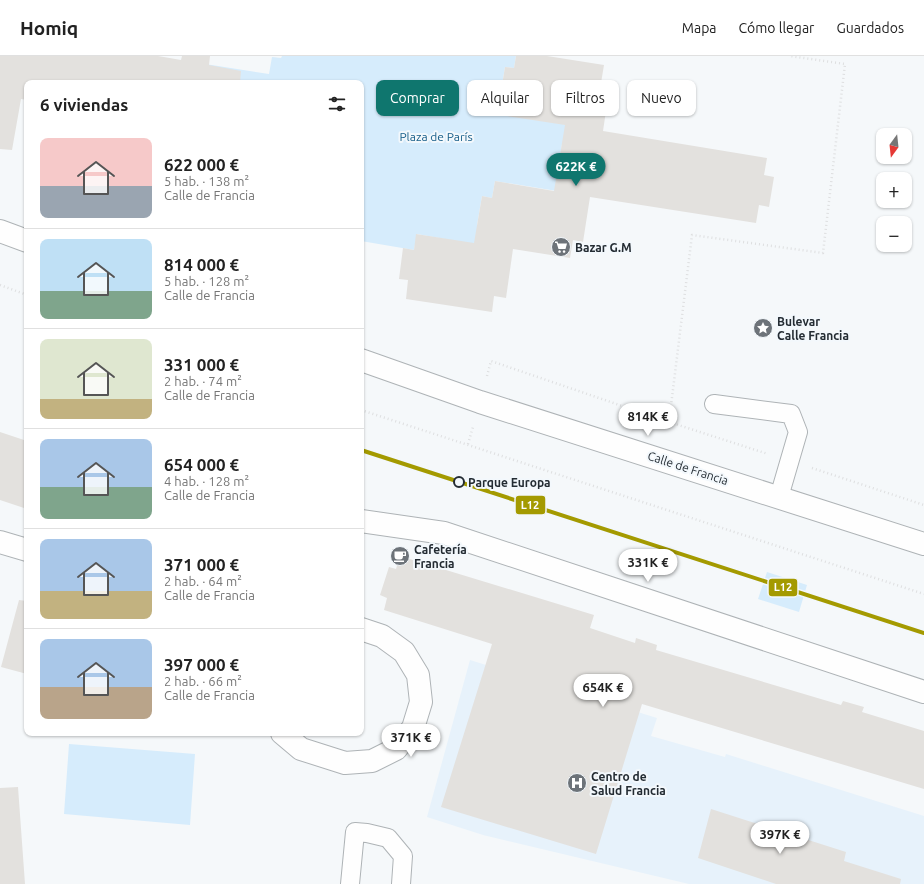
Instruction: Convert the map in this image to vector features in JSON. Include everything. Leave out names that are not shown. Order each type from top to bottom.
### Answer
[{"type":"street","points":[[0,231],[24,240]]},
{"type":"street","name":"Calle de Francia","points":[[364,361],[480,402],[924,544]]},
{"type":"street","points":[[364,521],[444,533],[924,692]]},
{"type":"street","points":[[0,542],[24,549]]},
{"type":"street","points":[[286,736],[301,749],[344,763],[372,762],[396,749],[413,728],[421,702],[418,675],[404,652],[382,636],[364,630]]},
{"type":"lane","points":[[714,404],[791,414],[798,432],[779,497]]},
{"type":"lane","points":[[350,884],[355,832],[388,838],[403,856],[402,884]]},
{"type":"path","points":[[670,422],[692,235],[823,253],[845,64],[790,56]]},
{"type":"path","points":[[0,285],[24,293]]},
{"type":"path","points":[[468,444],[491,361],[670,422],[924,505]]},
{"type":"path","points":[[364,411],[924,594]]},
{"type":"shaded area","name":"Centro de Salud Francia","points":[[470,660],[657,718],[651,736],[725,757],[726,754],[924,816],[924,884],[689,884],[483,835],[427,817]]},
{"type":"green space","name":"Plaza de París","points":[[516,56],[514,68],[505,67],[503,80],[467,80],[467,116],[513,116],[574,126],[562,144],[557,173],[563,192],[495,181],[492,198],[482,196],[477,225],[483,243],[467,243],[417,234],[414,250],[364,242],[364,80],[205,80],[199,63],[269,74],[272,57]]},
{"type":"green space","points":[[767,572],[807,585],[799,612],[758,599]]},
{"type":"green space","points":[[69,744],[195,754],[190,825],[64,814]]},
{"type":"building","points":[[0,56],[158,56],[181,60],[182,56],[210,56],[209,65],[241,71],[240,80],[24,80],[24,100],[21,99],[12,150],[0,149]]},
{"type":"building","points":[[516,56],[547,56],[604,65],[602,80],[551,80],[551,116],[605,116],[603,131],[767,158],[764,175],[774,177],[769,207],[759,205],[756,223],[590,197],[583,242],[573,240],[570,258],[513,249],[506,298],[494,296],[492,312],[406,299],[408,280],[399,279],[403,248],[414,250],[416,234],[474,243],[482,196],[492,198],[495,181],[554,191],[565,125],[507,116],[543,116],[543,80],[503,80],[505,67],[514,68]]},
{"type":"building","points":[[0,432],[24,440],[24,508],[0,500]]},
{"type":"building","points":[[400,556],[594,615],[590,628],[635,643],[636,638],[657,645],[656,650],[841,705],[843,701],[864,707],[862,712],[924,731],[924,789],[642,704],[596,854],[441,807],[492,644],[384,610],[387,598],[380,595],[389,567],[396,569]]},
{"type":"building","points":[[19,600],[24,601],[24,673],[1,667]]},
{"type":"building","points":[[18,787],[25,884],[0,884],[0,788]]},
{"type":"building","points":[[711,809],[846,852],[844,861],[901,879],[900,884],[776,884],[698,858]]},
{"type":"transit line","name":"L12","points":[[364,451],[924,633]]},
{"type":"place","name":"Bazar G.M","points":[[561,247]]},
{"type":"place","name":"Bulevar Calle Francia","points":[[763,328]]},
{"type":"place","name":"Parque Europa","points":[[459,482]]},
{"type":"place","name":"Cafetería Francia","points":[[400,556]]},
{"type":"place","name":"Centro de Salud Francia","points":[[577,783]]}]
